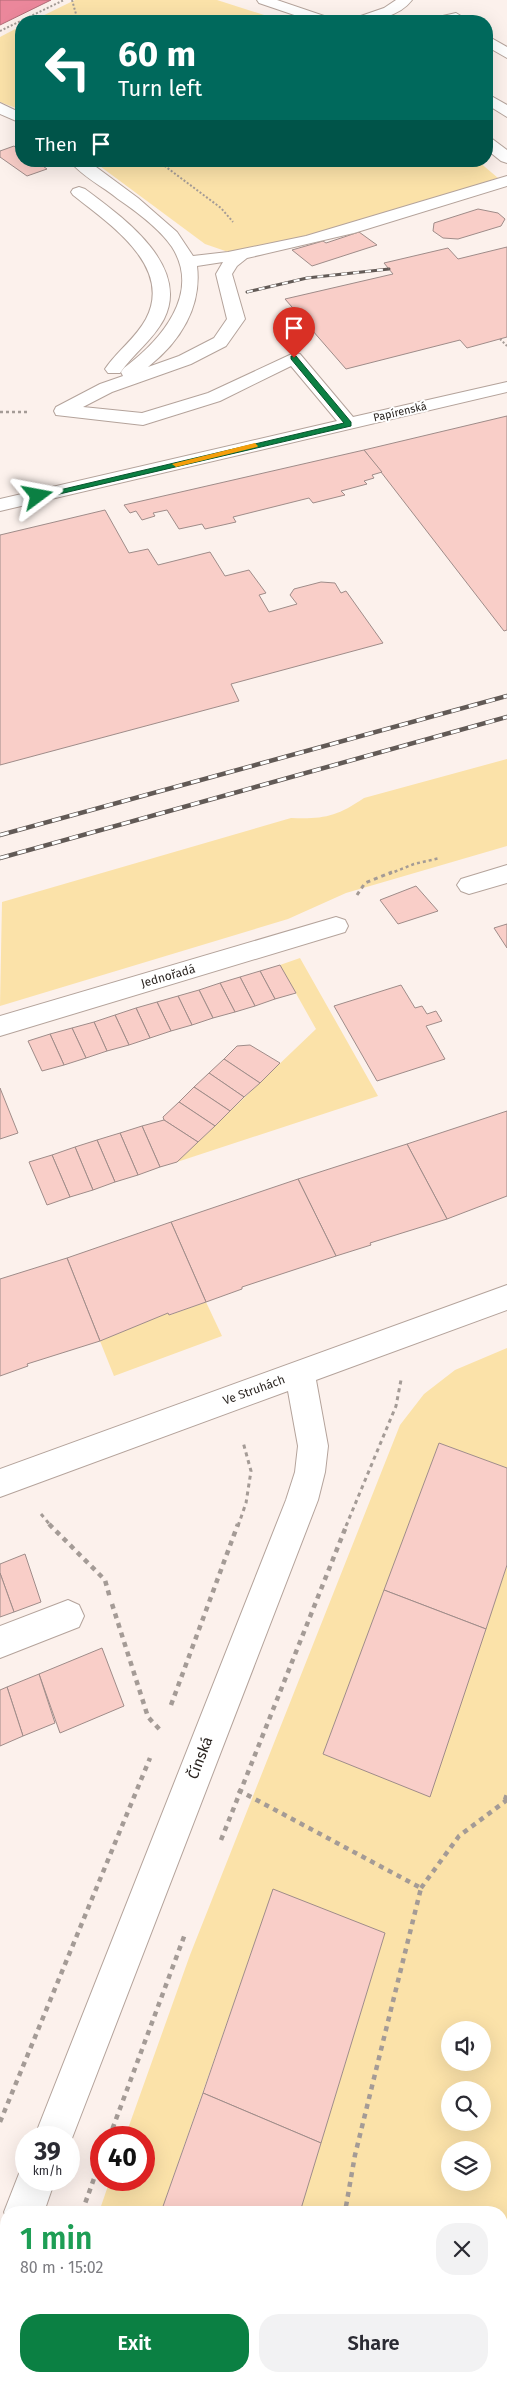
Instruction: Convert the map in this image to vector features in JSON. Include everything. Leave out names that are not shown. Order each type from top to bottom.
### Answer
[{"type":"street","points":[[264,0],[308,15]]},
{"type":"street","points":[[377,15],[389,11],[405,0]]},
{"type":"street","points":[[493,44],[507,54]]},
{"type":"street","points":[[493,102],[507,112]]},
{"type":"street","points":[[0,108],[15,116]]},
{"type":"street","points":[[493,146],[505,155]]},
{"type":"street","points":[[86,167],[161,226],[181,248],[187,262],[190,279],[189,297],[177,327],[145,361],[104,389],[63,411],[142,418],[214,397],[294,358],[349,424]]},
{"type":"street","points":[[187,262],[285,246],[507,181]]},
{"type":"street","points":[[79,192],[135,238],[159,276],[161,294],[158,312],[147,331],[119,360],[104,389]]},
{"type":"street","points":[[104,389],[185,360],[220,342],[236,319],[224,274],[231,263],[250,253]]},
{"type":"street","name":"Papírenská","points":[[0,505],[507,387]]},
{"type":"street","points":[[468,885],[507,874]]},
{"type":"street","name":"Jednořadá","points":[[0,1026],[336,926]]},
{"type":"street","name":"Ve Struhách","points":[[0,1483],[507,1297]]},
{"type":"street","name":"Čínská","points":[[58,2126],[196,1767],[302,1500],[310,1472],[313,1446],[300,1373]]},
{"type":"street","points":[[0,1642],[68,1616]]},
{"type":"street","points":[[26,2206],[32,2191]]},
{"type":"path","points":[[33,15],[64,0]]},
{"type":"path","points":[[72,0],[77,15]]},
{"type":"path","points":[[0,31],[15,24]]},
{"type":"path","points":[[166,167],[221,208],[250,253]]},
{"type":"path","points":[[500,339],[507,346]]},
{"type":"path","points":[[336,926],[365,883],[414,864],[442,858]]},
{"type":"path","points":[[219,1845],[242,1792],[357,1498],[396,1406],[401,1378]]},
{"type":"path","points":[[168,1713],[246,1504],[251,1471],[243,1442]]},
{"type":"path","points":[[44,1519],[105,1580],[148,1717],[196,1767],[421,1888]]},
{"type":"path","points":[[157,1740],[165,1722]]},
{"type":"path","points":[[0,2122],[154,1749]]},
{"type":"path","points":[[346,2206],[355,2155],[421,1888],[459,1836],[506,1800],[507,1794]]},
{"type":"path","points":[[113,2126],[187,1927]]},
{"type":"path","points":[[84,2206],[90,2190]]},
{"type":"shaded area","points":[[0,0],[51,0],[20,15],[15,15],[15,18],[0,25]]},
{"type":"shaded area","points":[[75,0],[217,0],[264,15],[44,15]]},
{"type":"shaded area","points":[[15,29],[15,108],[0,102],[0,37]]},
{"type":"shaded area","points":[[101,167],[485,167],[498,178],[326,232],[234,254],[205,244]]},
{"type":"shaded area","points":[[507,759],[507,846],[346,893],[288,919],[0,1006],[2,902],[291,818],[329,816],[364,798]]},
{"type":"shaded area","points":[[300,958],[378,1096],[177,1162],[316,1029],[280,965]]},
{"type":"shaded area","points":[[206,1302],[222,1336],[114,1376],[100,1341],[168,1313],[170,1315]]},
{"type":"shaded area","points":[[507,1348],[507,1468],[439,1443],[323,1754],[430,1796],[507,1565],[507,2206],[302,2206],[385,1933],[273,1890],[163,2206],[101,2206],[106,2191],[155,2191],[155,2126],[129,2126],[190,1955],[400,1425],[424,1394],[455,1370]]},
{"type":"building","points":[[14,146],[15,167],[44,167],[47,169],[27,176],[0,157],[0,151]]},
{"type":"building","points":[[478,209],[498,213],[505,219],[501,226],[458,239],[443,238],[433,231],[434,223]]},
{"type":"building","points":[[359,232],[377,245],[312,266],[292,250],[323,241],[326,243]]},
{"type":"building","points":[[507,247],[507,337],[467,348],[460,340],[346,369],[285,299],[393,274],[384,263],[448,248],[458,259]]},
{"type":"building","points":[[507,416],[507,630],[504,631],[364,450]]},
{"type":"building","points":[[364,450],[382,472],[372,475],[374,478],[364,481],[367,484],[341,491],[345,495],[313,503],[309,498],[233,517],[236,522],[205,529],[202,524],[179,529],[167,510],[153,513],[155,516],[142,520],[136,511],[130,513],[124,505]]},
{"type":"building","points":[[105,510],[129,553],[148,549],[158,565],[210,552],[225,576],[249,570],[266,593],[259,595],[269,612],[297,604],[290,595],[294,589],[321,582],[335,583],[341,593],[346,591],[383,643],[231,684],[239,701],[0,765],[0,535]]},
{"type":"building","points":[[416,886],[438,911],[398,924],[380,900]]},
{"type":"building","points":[[507,924],[507,948],[494,928]]},
{"type":"building","points":[[280,965],[296,993],[275,999],[260,971]]},
{"type":"building","points":[[260,971],[275,999],[255,1006],[240,977]]},
{"type":"building","points":[[240,977],[255,1006],[235,1012],[220,983]]},
{"type":"building","points":[[220,983],[235,1012],[213,1018],[199,990]]},
{"type":"building","points":[[401,985],[415,1008],[422,1006],[427,1014],[436,1011],[442,1021],[426,1026],[445,1059],[377,1081],[334,1006]]},
{"type":"building","points":[[199,990],[213,1018],[192,1025],[178,996]]},
{"type":"building","points":[[178,996],[192,1025],[171,1031],[157,1002]]},
{"type":"building","points":[[157,1002],[171,1031],[150,1038],[136,1008]]},
{"type":"building","points":[[136,1008],[150,1038],[129,1045],[115,1015]]},
{"type":"building","points":[[115,1015],[129,1045],[107,1051],[94,1022]]},
{"type":"building","points":[[94,1022],[107,1051],[86,1058],[72,1028]]},
{"type":"building","points":[[72,1028],[86,1058],[64,1065],[50,1034]]},
{"type":"building","points":[[50,1034],[64,1065],[42,1071],[28,1041]]},
{"type":"building","points":[[250,1045],[280,1063],[260,1083],[224,1059],[237,1046]]},
{"type":"building","points":[[224,1059],[260,1083],[244,1097],[209,1073]]},
{"type":"building","points":[[209,1073],[244,1097],[230,1111],[194,1087]]},
{"type":"building","points":[[194,1087],[230,1111],[215,1126],[179,1102]]},
{"type":"building","points":[[0,1088],[18,1133],[0,1139]]},
{"type":"building","points":[[179,1102],[215,1126],[198,1142],[164,1120],[163,1117]]},
{"type":"building","points":[[507,1111],[507,1196],[447,1219],[407,1144]]},
{"type":"building","points":[[164,1120],[198,1142],[177,1162],[160,1167],[142,1126]]},
{"type":"building","points":[[142,1126],[160,1167],[138,1175],[120,1133]]},
{"type":"building","points":[[120,1133],[138,1175],[115,1182],[97,1140]]},
{"type":"building","points":[[97,1140],[115,1182],[93,1190],[75,1147]]},
{"type":"building","points":[[407,1144],[447,1219],[370,1243],[371,1245],[336,1256],[298,1179]]},
{"type":"building","points":[[75,1147],[93,1190],[70,1197],[52,1155]]},
{"type":"building","points":[[52,1155],[70,1197],[47,1205],[29,1162]]},
{"type":"building","points":[[298,1179],[336,1256],[242,1287],[242,1289],[206,1302],[171,1222]]},
{"type":"building","points":[[171,1222],[206,1302],[169,1315],[168,1313],[100,1341],[67,1258]]},
{"type":"building","points":[[67,1258],[100,1341],[27,1364],[28,1366],[0,1376],[0,1279]]},
{"type":"building","points":[[439,1443],[507,1468],[507,1565],[486,1629],[384,1590]]},
{"type":"building","points":[[25,1554],[41,1602],[14,1612],[0,1573],[0,1564]]},
{"type":"building","points":[[0,1573],[14,1612],[0,1617]]},
{"type":"building","points":[[384,1590],[486,1629],[430,1797],[323,1754]]},
{"type":"building","points":[[102,1648],[124,1706],[60,1733],[39,1674]]},
{"type":"building","points":[[39,1674],[55,1723],[23,1736],[7,1687]]},
{"type":"building","points":[[7,1687],[23,1736],[0,1746],[0,1690]]},
{"type":"building","points":[[273,1889],[385,1933],[321,2143],[203,2093]]},
{"type":"building","points":[[203,2093],[321,2143],[302,2206],[163,2206]]},
{"type":"railway","points":[[247,292],[307,278],[389,269]]},
{"type":"railway","points":[[0,835],[507,696]]},
{"type":"railway","points":[[0,858],[507,717]]},
{"type":"slow traffic","points":[[176,464],[255,446]]},
{"type":"route","points":[[38,496],[349,424],[294,358]]}]
